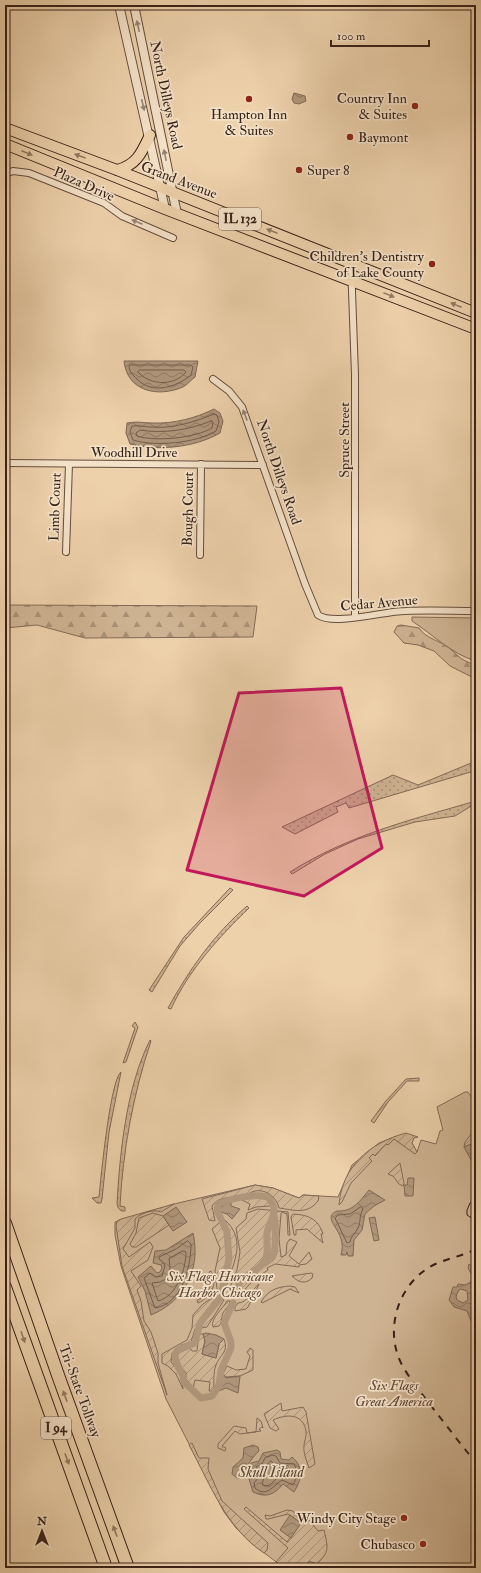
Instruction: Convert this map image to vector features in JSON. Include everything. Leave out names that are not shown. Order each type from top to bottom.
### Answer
[{"type":"highway","name":"Tri-State Tollway","points":[[5,1223],[128,1568]]},
{"type":"highway","name":"I 94","points":[[5,1287],[106,1568]]},
{"type":"main road","name":"Grand Avenue","points":[[5,128],[117,170],[161,189],[476,313]]},
{"type":"main road","points":[[117,170],[138,159],[150,135]]},
{"type":"main road","name":"IL 132","points":[[5,144],[177,214],[352,280],[476,329]]},
{"type":"street","name":"North Dilleys Road","points":[[119,5],[150,135],[165,209]]},
{"type":"street","name":"North Dilleys Road","points":[[134,5],[177,214]]},
{"type":"street","name":"Plaza Drive","points":[[5,174],[13,171],[29,173],[104,203],[122,216],[173,238]]},
{"type":"street","name":"Spruce Street","points":[[351,263],[356,419],[355,617]]},
{"type":"street","name":"North Dilleys Road","points":[[213,379],[229,391],[242,407],[305,584]]},
{"type":"street","name":"Woodhill Drive","points":[[5,463],[263,465]]},
{"type":"street","name":"Limb Court","points":[[66,552],[69,464]]},
{"type":"street","name":"Bough Court","points":[[200,555],[201,464]]},
{"type":"street","name":"Cedar Avenue","points":[[305,584],[315,610],[323,618],[355,617],[406,611],[476,611]]},
{"type":"highlighted area","points":[[341,688],[382,848],[304,896],[187,870],[239,693]]},
{"type":"green space","points":[[5,605],[257,606],[253,637],[85,638],[37,625],[5,628]]},
{"type":"green space","points":[[412,617],[476,618],[476,661],[459,654],[443,644],[412,621]]},
{"type":"green space","points":[[401,625],[419,628],[424,634],[445,645],[461,659],[476,665],[476,679],[450,666],[434,651],[418,645],[404,643],[394,632],[397,626]]},
{"type":"green space","points":[[476,761],[476,770],[474,771],[349,808],[346,803],[336,807],[338,812],[295,834],[282,827],[393,775],[418,785]]},
{"type":"green space","points":[[476,801],[476,803],[455,816],[415,822],[358,839],[325,854],[292,874],[290,872],[312,859],[357,838],[404,822]]},
{"type":"green space","points":[[230,888],[233,890],[200,923],[180,946],[152,992],[149,990],[184,937]]},
{"type":"green space","points":[[247,906],[249,908],[205,955],[186,981],[171,1009],[168,1008],[203,953],[224,928]]},
{"type":"green space","points":[[135,1022],[138,1027],[126,1062],[123,1063],[135,1028],[132,1026]]},
{"type":"green space","points":[[150,1040],[151,1041],[134,1102],[126,1143],[120,1206],[125,1207],[125,1211],[121,1211],[117,1204],[122,1142],[135,1079]]},
{"type":"green space","points":[[121,1072],[109,1132],[102,1199],[101,1203],[97,1203],[92,1198],[99,1197],[110,1110],[117,1079]]},
{"type":"green space","points":[[419,1078],[419,1081],[407,1081],[388,1102],[374,1123],[371,1121],[385,1102],[406,1079]]},
{"type":"green space","points":[[465,1092],[468,1092],[476,1104],[476,1568],[284,1568],[250,1542],[236,1528],[224,1512],[166,1399],[121,1266],[115,1235],[115,1222],[174,1204],[255,1185],[273,1188],[299,1198],[303,1195],[338,1197],[352,1165],[379,1143],[397,1136],[412,1143],[417,1152],[421,1140],[436,1144],[440,1131],[443,1130],[437,1107]]},
{"type":"green space","points":[[406,1133],[418,1137],[414,1138],[412,1143],[417,1152],[415,1154],[394,1139],[388,1145],[386,1144],[375,1156],[373,1154],[369,1158],[372,1161],[351,1183],[339,1205],[341,1191],[346,1179],[360,1158],[380,1143]]},
{"type":"green space","points":[[472,1133],[476,1135],[476,1142],[464,1147],[465,1142]]},
{"type":"green space","points":[[400,1163],[404,1183],[403,1186],[399,1184],[393,1176],[388,1174]]},
{"type":"green space","points":[[255,1185],[273,1188],[299,1198],[303,1195],[319,1196],[318,1201],[305,1210],[279,1208],[273,1197],[265,1192],[257,1191],[241,1197],[221,1199],[212,1206],[215,1221],[209,1220],[202,1199]]},
{"type":"green space","points":[[256,1197],[269,1200],[270,1206],[256,1207],[248,1210],[250,1204],[242,1200]]},
{"type":"green space","points":[[174,1204],[161,1212],[148,1212],[135,1219],[135,1228],[123,1249],[129,1257],[150,1242],[153,1247],[148,1260],[131,1271],[141,1286],[137,1290],[141,1301],[144,1321],[151,1332],[158,1353],[158,1363],[167,1395],[122,1266],[116,1226],[117,1221],[121,1219]]},
{"type":"green space","points":[[258,1209],[288,1212],[290,1235],[288,1235],[287,1214],[282,1212],[281,1214],[279,1239],[281,1257],[286,1255],[287,1243],[290,1239],[297,1242],[289,1256],[299,1264],[309,1252],[312,1259],[306,1264],[299,1265],[299,1267],[275,1264],[267,1268],[268,1270],[253,1281],[239,1296],[229,1293],[237,1270],[240,1252],[236,1228],[246,1219],[247,1213]]},
{"type":"green space","points":[[153,1213],[163,1216],[169,1225],[136,1247],[132,1247],[130,1244],[136,1233],[139,1218]]},
{"type":"green space","points":[[293,1214],[304,1215],[316,1221],[323,1234],[321,1234],[323,1243],[307,1229],[296,1230],[296,1235],[294,1235],[291,1217]]},
{"type":"green space","name":"Six Flags Hurricane Harbor Chicago","points":[[224,1219],[232,1228],[236,1237],[237,1246],[234,1264],[225,1292],[217,1289],[215,1271],[220,1248],[212,1229]]},
{"type":"green space","points":[[211,1271],[214,1286],[206,1298],[198,1303],[197,1300],[208,1292],[211,1281],[209,1272]]},
{"type":"green space","points":[[313,1274],[312,1278],[304,1282],[297,1280],[292,1276]]},
{"type":"green space","points":[[259,1284],[248,1307],[246,1309],[235,1311],[235,1307],[238,1303],[247,1299]]},
{"type":"green space","points":[[290,1286],[295,1287],[299,1293],[290,1289],[262,1303],[261,1302],[273,1290]]},
{"type":"green space","points":[[213,1297],[224,1300],[207,1327],[195,1329],[191,1342],[181,1345],[172,1353],[171,1362],[181,1374],[183,1389],[176,1374],[168,1366],[162,1363],[162,1354],[187,1340],[192,1328],[193,1315],[203,1304]]},
{"type":"green space","points":[[227,1301],[230,1301],[223,1313],[220,1325],[213,1327],[213,1320]]},
{"type":"green space","points":[[199,1334],[203,1334],[205,1341],[202,1354],[216,1358],[219,1344],[224,1339],[225,1350],[215,1368],[214,1391],[209,1391],[210,1382],[195,1380],[193,1388],[186,1379],[186,1373],[177,1362],[178,1353],[190,1348],[192,1351],[197,1351]]},
{"type":"green space","points":[[250,1348],[253,1350],[253,1370],[240,1376],[225,1377],[223,1374],[227,1366],[236,1370],[246,1369],[250,1356],[247,1352]]},
{"type":"green space","points":[[281,1403],[282,1411],[303,1407],[306,1412],[315,1464],[309,1468],[304,1449],[306,1431],[301,1421],[293,1416],[278,1418],[273,1420],[279,1429],[276,1431],[270,1428],[264,1414]]},
{"type":"green space","points":[[257,1418],[261,1421],[263,1428],[262,1427],[259,1429],[261,1431],[256,1432]]},
{"type":"green space","points":[[234,1426],[246,1428],[247,1433],[240,1434],[235,1431],[222,1446],[226,1448],[225,1451],[218,1448],[218,1444]]},
{"type":"green space","points":[[192,1443],[199,1458],[209,1458],[208,1469],[222,1501],[268,1543],[267,1550],[264,1553],[239,1531],[229,1518],[212,1490],[189,1445]]},
{"type":"green space","points":[[246,1507],[287,1542],[301,1523],[288,1514],[268,1519],[266,1519],[265,1515],[270,1516],[287,1510],[293,1511],[298,1518],[309,1520],[318,1531],[324,1530],[327,1549],[324,1556],[317,1564],[309,1561],[308,1568],[286,1568],[276,1562],[288,1548],[244,1509]]},
{"type":"water","points":[[294,93],[305,96],[306,101],[299,104],[294,103],[292,99]]},
{"type":"water","points":[[124,361],[198,361],[195,377],[188,384],[173,390],[154,392],[137,385],[131,379],[126,371]]},
{"type":"water","points":[[214,409],[220,413],[223,421],[220,433],[199,442],[164,448],[141,446],[130,444],[126,433],[127,423],[161,423],[176,421],[192,418]]},
{"type":"water","points":[[476,1142],[476,1169],[464,1147]]},
{"type":"water","points":[[408,1178],[414,1178],[413,1196],[405,1196],[404,1185],[407,1185]]},
{"type":"water","points":[[369,1190],[385,1200],[374,1206],[365,1214],[362,1230],[354,1240],[353,1256],[348,1256],[347,1252],[346,1255],[341,1255],[342,1241],[331,1219],[331,1216],[337,1211],[352,1208]]},
{"type":"water","points":[[231,1199],[231,1206],[240,1209],[232,1219],[227,1214],[217,1211],[218,1204]]},
{"type":"water","points":[[176,1207],[187,1222],[173,1231],[163,1216]]},
{"type":"water","points":[[375,1217],[379,1240],[374,1241],[369,1218]]},
{"type":"water","points":[[193,1233],[195,1259],[188,1282],[173,1301],[163,1309],[151,1315],[145,1291],[138,1277],[151,1266],[157,1273],[160,1272],[162,1268],[161,1265],[153,1263],[155,1251],[166,1250]]},
{"type":"water","points":[[469,1264],[476,1269],[476,1281],[471,1286],[476,1298],[476,1324],[471,1321],[467,1311],[454,1307],[449,1300],[453,1287],[457,1287],[458,1284],[465,1285],[471,1282],[472,1275],[468,1268]],"holes":[[[461,1289],[467,1291],[468,1300],[463,1303],[457,1300],[456,1297],[458,1291]]]},
{"type":"water","points":[[206,1333],[216,1335],[224,1339],[219,1344],[216,1358],[202,1354],[205,1341],[203,1334]]},
{"type":"water","points":[[221,1370],[226,1378],[240,1376],[238,1393],[226,1388],[216,1392],[219,1385]]},
{"type":"water","points":[[253,1445],[258,1447],[259,1451],[247,1467],[244,1476],[237,1478],[232,1474],[233,1467],[243,1458],[244,1448]]},
{"type":"water","name":"Skull Island","points":[[277,1450],[280,1452],[281,1459],[289,1460],[292,1457],[300,1469],[299,1482],[294,1492],[283,1484],[276,1491],[270,1494],[262,1495],[253,1492],[249,1479],[256,1478],[254,1472],[250,1473],[251,1463],[259,1461],[263,1453]]},
{"type":"water","points":[[290,1515],[301,1523],[291,1538],[280,1530]]},
{"type":"waterway","points":[[221,1219],[217,1211],[218,1204],[236,1198],[264,1196],[269,1198],[274,1207]]},
{"type":"waterway","points":[[235,1294],[240,1281],[255,1271],[265,1260],[267,1252],[267,1233],[274,1209]]},
{"type":"waterway","points":[[263,1264],[271,1259],[275,1249],[274,1216]]},
{"type":"waterway","points":[[222,1221],[227,1232],[229,1259],[222,1291]]},
{"type":"waterway","points":[[220,1298],[200,1323],[195,1343],[178,1350],[175,1354],[176,1362],[184,1378],[184,1382],[201,1398],[212,1396],[219,1385],[221,1370],[231,1348],[231,1342],[224,1323],[233,1303]]},
{"type":"tram line","points":[[476,1201],[470,1203],[467,1210],[467,1215],[476,1221]]},
{"type":"railway","points":[[476,1249],[433,1265],[417,1276],[408,1287],[402,1298],[394,1324],[396,1350],[406,1372],[476,1463]]},
{"type":"place","name":"Hampton Inn & Suites","points":[[249,99]]},
{"type":"place","name":"Country Inn & Suites","points":[[415,106]]},
{"type":"place","name":"Baymont","points":[[350,137]]},
{"type":"place","name":"Super 8","points":[[299,170]]},
{"type":"place","name":"Children's Dentistry of Lake County","points":[[432,264]]},
{"type":"place","name":"Windy City Stage","points":[[404,1518]]},
{"type":"place","name":"Chubasco","points":[[423,1544]]},
{"type":"park label","name":"Six Flags Great America","points":[[394,1394]]}]
